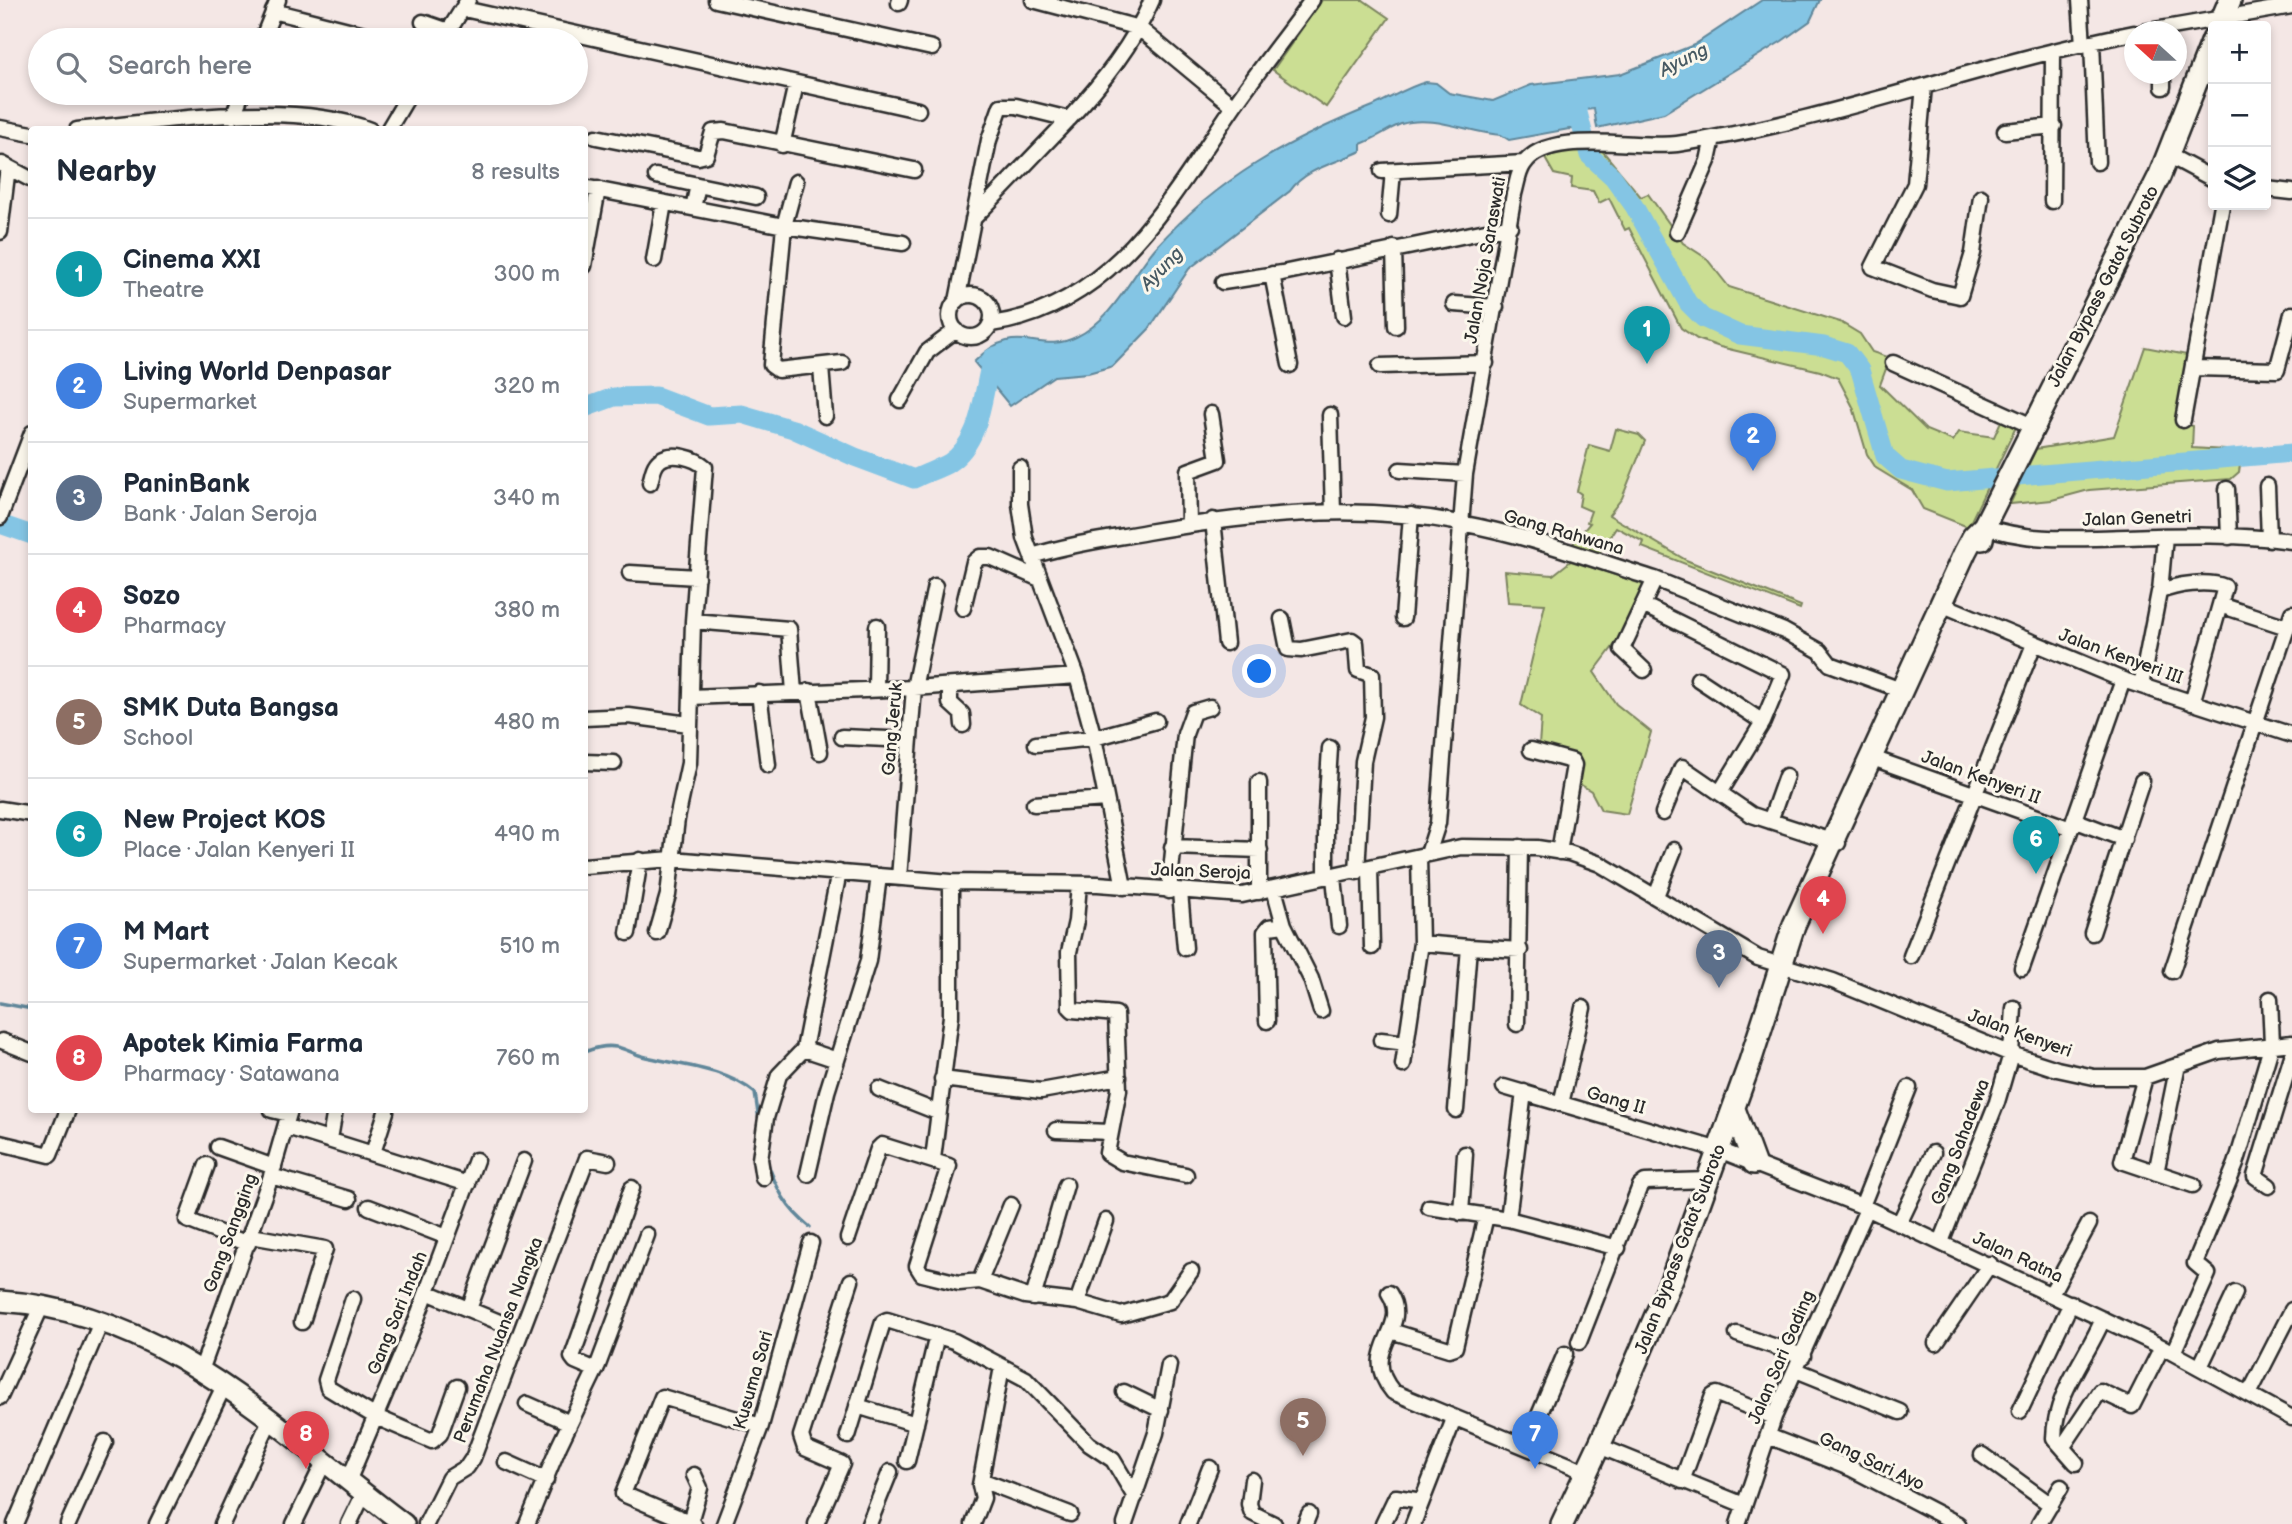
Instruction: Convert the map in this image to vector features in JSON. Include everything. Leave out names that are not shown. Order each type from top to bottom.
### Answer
[{"type":"highway","name":"Jalan Bypass Gatot Subroto","points":[[1835,842],[1878,760],[1973,537],[1987,520],[2168,155],[2208,53]]},
{"type":"highway","name":"Jalan Bypass Gatot Subroto","points":[[1562,1524],[1586,1472],[1605,1448],[1708,1180],[1723,1151],[1734,1109],[1783,967],[1788,941],[1835,842],[1901,690],[1945,606]]},
{"type":"highway","points":[[1734,1109],[1754,1163]]},
{"type":"main road","points":[[0,1301],[42,1305],[102,1320],[141,1336],[202,1368],[325,1460],[397,1522]]},
{"type":"street","points":[[716,0],[932,48]]},
{"type":"street","points":[[1033,0],[1139,28],[1233,106]]},
{"type":"street","points":[[972,220],[1102,82],[1139,28],[1152,0]]},
{"type":"street","points":[[1069,119],[1016,106],[1001,106],[989,141],[957,301],[951,315],[956,330],[966,337],[978,336],[991,324],[1034,316],[1083,286],[1127,252],[1155,221],[1233,106],[1312,0]]},
{"type":"street","points":[[2080,0],[2088,43],[2097,162]]},
{"type":"street","points":[[451,28],[466,5],[562,28]]},
{"type":"street","points":[[267,28],[275,6],[348,28]]},
{"type":"street","points":[[2187,25],[2227,15],[2292,6]]},
{"type":"street","points":[[423,22],[433,28]]},
{"type":"street","points":[[588,34],[918,110]]},
{"type":"street","name":"Jalan Noja Saraswati","points":[[1404,1065],[1421,943],[1424,856],[1438,823],[1465,474],[1517,181],[1524,163],[1540,150],[1574,144],[1599,142],[1651,146],[1713,138],[2124,35]]},
{"type":"street","points":[[2052,201],[2053,51]]},
{"type":"street","points":[[782,145],[796,84]]},
{"type":"street","points":[[1924,86],[1915,184],[1873,267],[1932,290],[1961,296],[1973,253],[1981,197]]},
{"type":"street","points":[[233,116],[237,105]]},
{"type":"street","points":[[390,126],[403,105]]},
{"type":"street","points":[[148,126],[184,124],[233,116],[265,122],[306,115],[352,126]]},
{"type":"street","points":[[2005,131],[2054,126]]},
{"type":"street","points":[[0,128],[28,133]]},
{"type":"street","points":[[596,137],[698,157],[706,155],[716,130],[914,170]]},
{"type":"street","points":[[1677,232],[1708,161],[1713,138]]},
{"type":"street","points":[[2168,155],[2208,175]]},
{"type":"street","points":[[1389,215],[1388,171],[1524,163]]},
{"type":"street","points":[[0,231],[4,165],[28,178]]},
{"type":"street","points":[[656,176],[756,197]]},
{"type":"street","points":[[796,182],[785,226],[771,365],[778,370],[842,363]]},
{"type":"street","points":[[693,208],[698,185]]},
{"type":"street","points":[[588,221],[591,188],[785,226],[903,243]]},
{"type":"street","points":[[2271,190],[2292,192]]},
{"type":"street","points":[[654,260],[664,203]]},
{"type":"street","points":[[2183,420],[2221,210]]},
{"type":"street","points":[[1223,282],[1510,226]]},
{"type":"street","points":[[1394,248],[1396,326]]},
{"type":"street","points":[[1337,261],[1343,316]]},
{"type":"street","points":[[1272,274],[1290,365]]},
{"type":"street","points":[[957,301],[968,295],[985,301],[992,311],[991,324]]},
{"type":"street","points":[[1454,304],[1496,307]]},
{"type":"street","points":[[2194,368],[2274,371],[2280,368],[2292,314]]},
{"type":"street","points":[[900,400],[927,352],[956,330]]},
{"type":"street","points":[[1380,366],[1486,363]]},
{"type":"street","points":[[1893,363],[2030,430]]},
{"type":"street","points":[[821,367],[825,416]]},
{"type":"street","points":[[1189,525],[1188,471],[1218,460],[1211,414]]},
{"type":"street","points":[[1330,415],[1333,512]]},
{"type":"street","points":[[0,517],[28,443]]},
{"type":"street","points":[[650,483],[655,467],[668,457],[689,457],[705,467],[693,621],[689,764],[668,895],[657,933]]},
{"type":"street","points":[[1020,468],[1022,515],[1032,556],[1077,676],[1094,738],[1124,887]]},
{"type":"street","points":[[1400,470],[1465,474]]},
{"type":"street","points":[[2267,486],[2269,538]]},
{"type":"street","points":[[2227,489],[2228,537]]},
{"type":"street","name":"Gang Rahwana","points":[[1032,556],[1213,520],[1333,512],[1411,515],[1462,523],[1564,550],[1655,579],[1784,631],[1820,651],[1830,664],[1901,690]]},
{"type":"street","points":[[1402,618],[1411,515]]},
{"type":"street","points":[[1213,520],[1226,643]]},
{"type":"street","name":"Jalan Genetri","points":[[1987,520],[1999,532],[2051,539],[2165,536],[2292,541]]},
{"type":"street","points":[[2141,686],[2160,592],[2165,536]]},
{"type":"street","points":[[963,608],[974,562],[980,557],[990,557],[1040,579]]},
{"type":"street","points":[[630,573],[697,577]]},
{"type":"street","points":[[1644,670],[1622,649],[1655,579]]},
{"type":"street","points":[[2160,592],[2214,583],[2225,587],[2192,703]]},
{"type":"street","name":"Gang Jeruk","points":[[899,878],[914,688],[935,586]]},
{"type":"street","points":[[2172,971],[2289,620],[2220,605]]},
{"type":"street","name":"Jalan Kenyeri III","points":[[1945,606],[2123,680],[2292,735]]},
{"type":"street","points":[[1651,609],[1783,674],[1763,722],[1721,791]]},
{"type":"street","points":[[1282,619],[1288,649],[1352,640],[1356,643],[1358,670],[1373,676],[1373,717],[1363,761],[1363,871],[1372,947]]},
{"type":"street","points":[[693,621],[789,629],[801,691],[820,751]]},
{"type":"street","points":[[876,689],[877,626]]},
{"type":"street","points":[[1911,956],[2034,644]]},
{"type":"street","points":[[691,697],[914,688],[1077,676]]},
{"type":"street","points":[[1698,679],[1763,722]]},
{"type":"street","points":[[2022,968],[2123,680]]},
{"type":"street","points":[[950,686],[950,703],[962,714],[963,725]]},
{"type":"street","points":[[759,693],[768,765]]},
{"type":"street","points":[[1185,948],[1174,891],[1172,847],[1185,734],[1193,712],[1210,707]]},
{"type":"street","points":[[588,718],[640,717],[689,724]]},
{"type":"street","points":[[1036,744],[1094,738],[1156,721]]},
{"type":"street","points":[[842,737],[910,740]]},
{"type":"street","points":[[1330,748],[1326,813],[1330,877],[1339,926]]},
{"type":"street","points":[[1531,750],[1572,761],[1574,765],[1559,852]]},
{"type":"street","name":"Jalan Kenyeri II","points":[[1878,760],[1975,795],[2124,839]]},
{"type":"street","points":[[588,762],[614,763]]},
{"type":"street","points":[[1663,813],[1679,768],[1685,768],[1752,815],[1835,842]]},
{"type":"street","points":[[1770,821],[1786,776]]},
{"type":"street","points":[[2092,933],[2142,781]]},
{"type":"street","points":[[1259,782],[1260,850],[1266,890],[1311,979],[1321,1011]]},
{"type":"street","points":[[1034,804],[1106,799]]},
{"type":"street","points":[[0,809],[28,813]]},
{"type":"street","name":"Jalan Noja Saraswati","points":[[1438,823],[1447,849]]},
{"type":"street","points":[[1172,847],[1260,850]]},
{"type":"street","points":[[1517,1024],[1520,847]]},
{"type":"street","name":"Jalan Seroja","points":[[588,866],[672,859],[951,882],[1079,884],[1242,895],[1363,871],[1447,849],[1520,847],[1559,852],[1600,864],[1751,955],[1783,967]]},
{"type":"street","points":[[1656,896],[1674,850]]},
{"type":"street","points":[[628,933],[640,860]]},
{"type":"street","points":[[763,1178],[761,1146],[775,1087],[779,1075],[804,1049],[839,872]]},
{"type":"street","points":[[808,1174],[837,1060],[868,961],[878,876]]},
{"type":"street","points":[[933,1160],[951,1016],[951,882]]},
{"type":"street","points":[[1079,884],[1076,921],[1069,952],[1070,1007],[1073,1010],[1116,1014],[1119,1077],[1106,1151],[1112,1158],[1186,1175]]},
{"type":"street","points":[[1267,1021],[1265,933],[1269,927],[1284,925]]},
{"type":"street","points":[[1421,943],[1520,950]]},
{"type":"street","points":[[1456,1110],[1469,947]]},
{"type":"street","name":"Jalan Kenyeri","points":[[1783,967],[1833,981],[2011,1054],[2091,1076],[2145,1077],[2220,1051],[2292,1043]]},
{"type":"street","points":[[2066,1442],[2100,1391],[2130,1405],[2136,1400],[2168,1350],[2208,1274],[2196,1263],[2236,1164],[2272,1044],[2270,999]]},
{"type":"street","points":[[1562,1104],[1583,1008]]},
{"type":"street","name":"Gang Sahadewa","points":[[1941,1242],[1980,1150],[2011,1054],[2014,1008]]},
{"type":"street","points":[[2,1041],[28,1051]]},
{"type":"street","points":[[1381,1041],[1407,1044]]},
{"type":"street","points":[[804,1049],[837,1060]]},
{"type":"street","points":[[2269,1186],[2255,1176],[2292,1056]]},
{"type":"street","points":[[2156,1173],[2178,1065]]},
{"type":"street","points":[[942,1079],[1041,1091],[1119,1077]]},
{"type":"street","points":[[2145,1077],[2122,1157],[2126,1163],[2193,1185]]},
{"type":"street","name":"Gang II","points":[[1504,1087],[1723,1151]]},
{"type":"street","name":"Jalan Sari Gading","points":[[1738,1524],[1774,1417],[1803,1356],[1864,1208],[1909,1088]]},
{"type":"street","points":[[878,1089],[937,1112]]},
{"type":"street","points":[[1508,1219],[1524,1093]]},
{"type":"street","points":[[0,1143],[50,1155],[67,1113]]},
{"type":"street","points":[[330,1139],[334,1113]]},
{"type":"street","points":[[373,1153],[387,1113]]},
{"type":"street","points":[[289,1117],[330,1139],[468,1184]]},
{"type":"street","name":"Gang Sangging","points":[[202,1368],[273,1172],[289,1117]]},
{"type":"street","points":[[1056,1130],[1111,1132]]},
{"type":"street","points":[[848,1238],[880,1146],[949,1166],[917,1268],[922,1274],[959,1283],[980,1281],[1033,1298],[1077,1303],[1121,1315],[1170,1301],[1191,1271]]},
{"type":"street","points":[[218,1147],[273,1172],[349,1199]]},
{"type":"street","name":"Jalan Ratna","points":[[1723,1151],[1864,1208],[2071,1303],[2168,1350],[2292,1418]]},
{"type":"street","points":[[1899,1224],[1933,1153]]},
{"type":"street","points":[[1461,1213],[1465,1154]]},
{"type":"street","name":"Perumaha Nuansa Nangka","points":[[426,1524],[449,1478],[467,1467],[473,1458],[589,1157],[608,1162]]},
{"type":"street","name":"Gang Sari Indah","points":[[349,1479],[427,1292],[476,1160]]},
{"type":"street","points":[[469,1309],[524,1161]]},
{"type":"street","points":[[207,1165],[187,1221],[249,1240],[325,1249],[302,1322]]},
{"type":"street","points":[[1579,1342],[1642,1184],[1708,1180]]},
{"type":"street","points":[[1033,1298],[1066,1185]]},
{"type":"street","points":[[596,1370],[572,1357],[632,1188]]},
{"type":"street","points":[[980,1281],[1011,1205]]},
{"type":"street","points":[[1429,1206],[1508,1219],[1618,1248]]},
{"type":"street","points":[[369,1207],[447,1237]]},
{"type":"street","points":[[1391,1331],[1448,1349],[1455,1346],[1486,1216]]},
{"type":"street","points":[[1077,1303],[1105,1221]]},
{"type":"street","points":[[2051,1294],[2088,1224]]},
{"type":"street","points":[[527,1524],[596,1370],[647,1235]]},
{"type":"street","name":"Kusuma Sari","points":[[724,1524],[761,1426],[811,1243]]},
{"type":"street","points":[[1936,1343],[1990,1265]]},
{"type":"street","points":[[816,1524],[842,1464],[804,1448],[801,1436],[851,1281]]},
{"type":"street","points":[[427,1292],[499,1322]]},
{"type":"street","points":[[1389,1293],[1395,1306],[1391,1331],[1378,1361],[1385,1383],[1396,1395],[1586,1472]]},
{"type":"street","points":[[2200,1367],[2235,1293]]},
{"type":"street","points":[[353,1299],[325,1383],[376,1417],[432,1440],[440,1434],[457,1387]]},
{"type":"street","points":[[2021,1410],[2071,1303]]},
{"type":"street","points":[[0,1397],[42,1305]]},
{"type":"street","points":[[2249,1394],[2292,1310]]},
{"type":"street","points":[[2076,1463],[2054,1438],[2054,1425],[2071,1376],[2089,1350],[2103,1319]]},
{"type":"street","points":[[15,1524],[102,1320]]},
{"type":"street","points":[[848,1436],[885,1320],[937,1335],[981,1353],[1026,1379],[1089,1444],[1113,1460],[1135,1497]]},
{"type":"street","points":[[1737,1334],[1803,1356]]},
{"type":"street","points":[[906,1461],[937,1335]]},
{"type":"street","points":[[1527,1446],[1565,1354]]},
{"type":"street","points":[[1125,1524],[1161,1409],[1169,1365]]},
{"type":"street","points":[[973,1524],[983,1498],[981,1480],[1002,1367]]},
{"type":"street","points":[[1796,1370],[1900,1412]]},
{"type":"street","points":[[157,1524],[225,1384]]},
{"type":"street","points":[[1124,1392],[1161,1409]]},
{"type":"street","points":[[1682,1480],[1713,1396],[1717,1394],[1774,1417]]},
{"type":"street","points":[[694,1475],[700,1489],[692,1523],[623,1493],[663,1397],[761,1426]]},
{"type":"street","points":[[527,1404],[570,1423]]},
{"type":"street","points":[[857,1406],[916,1424]]},
{"type":"street","points":[[1413,1524],[1454,1419]]},
{"type":"street","points":[[222,1524],[270,1420]]},
{"type":"street","name":"Gang Sari Ayo","points":[[1768,1436],[1852,1469],[1958,1524]]},
{"type":"street","points":[[68,1524],[105,1442]]},
{"type":"street","points":[[1605,1448],[1744,1505]]},
{"type":"street","points":[[1982,1455],[2051,1505]]},
{"type":"street","points":[[294,1524],[325,1460]]},
{"type":"street","points":[[506,1462],[546,1480]]},
{"type":"street","points":[[1188,1524],[1210,1468]]},
{"type":"street","points":[[869,1524],[890,1472]]},
{"type":"street","points":[[981,1480],[1070,1514]]},
{"type":"street","points":[[1252,1480],[1249,1504],[1252,1513],[1274,1524]]},
{"type":"street","points":[[2039,1524],[2061,1488]]},
{"type":"street","points":[[349,1524],[364,1493]]},
{"type":"street","points":[[1383,1524],[1396,1497],[1422,1501]]},
{"type":"green space","points":[[1322,0],[1363,0],[1389,18],[1326,107],[1273,70]]},
{"type":"green space","points":[[1600,148],[1641,197],[1648,194],[1683,243],[1706,258],[1729,287],[1840,322],[1860,334],[1872,352],[1890,358],[1880,385],[1926,430],[1953,441],[1959,432],[1994,437],[2001,421],[2016,427],[1968,527],[1923,509],[1912,490],[1876,468],[1867,454],[1853,407],[1838,378],[1820,371],[1720,347],[1697,339],[1681,328],[1629,228],[1625,230],[1609,198],[1599,203],[1593,191],[1571,188],[1572,178],[1554,174],[1542,153]]},
{"type":"green space","points":[[2145,347],[2192,356],[2179,423],[2193,426],[2192,448],[2242,451],[2239,472],[2231,479],[2089,490],[2052,500],[2010,504],[2036,449],[2114,436]]},
{"type":"green space","points":[[1616,429],[1639,435],[1645,441],[1622,498],[1609,515],[1686,560],[1801,606],[1800,609],[1642,547],[1644,542],[1616,527],[1596,558],[1571,546],[1590,523],[1587,522],[1591,511],[1579,506],[1581,494],[1577,491],[1589,445],[1610,451]]},
{"type":"green space","points":[[1572,560],[1644,585],[1624,632],[1594,672],[1616,704],[1651,732],[1627,814],[1601,810],[1591,791],[1578,783],[1579,757],[1539,745],[1541,718],[1521,705],[1545,604],[1508,602],[1505,571],[1553,575]]},
{"type":"water","points":[[1762,0],[1820,0],[1810,21],[1664,113],[1597,128],[1594,109],[1584,110],[1586,130],[1569,129],[1509,140],[1501,135],[1426,121],[1401,124],[1361,144],[1361,151],[1304,177],[1290,191],[1189,269],[1149,329],[1113,366],[1088,373],[1054,376],[1010,406],[974,362],[1002,342],[1062,342],[1090,329],[1112,308],[1157,246],[1205,200],[1256,163],[1342,119],[1426,82],[1436,83],[1449,93],[1493,101],[1531,85],[1620,74],[1694,45]]},
{"type":"waterway","points":[[1576,105],[1589,155],[1613,177],[1634,206],[1688,303],[1703,318],[1740,335],[1824,346],[1847,353],[1860,370],[1885,456],[1901,470],[1947,482],[2292,453]]},
{"type":"waterway","name":"Ayung","points":[[588,407],[614,397],[656,396],[709,416],[742,414],[793,429],[855,457],[914,479],[949,463],[969,442],[979,415],[992,358],[996,356]]},
{"type":"waterway","name":"Ayung","points":[[0,524],[28,534]]},
{"type":"waterway","points":[[0,1003],[28,1008]]},
{"type":"waterway","points":[[588,1051],[600,1047],[616,1047],[730,1078],[755,1093],[759,1120]]},
{"type":"waterway","points":[[767,1161],[783,1198],[810,1227]]},
{"type":"place","name":"Cinema XXI","points":[[1647,364]]},
{"type":"place","name":"Living World Denpasar","points":[[1753,471]]},
{"type":"place","name":"New Project KOS","points":[[2036,874]]},
{"type":"place","name":"Sozo","points":[[1823,934]]},
{"type":"place","name":"PaninBank","points":[[1719,988]]},
{"type":"place","name":"SMK Duta Bangsa","points":[[1303,1456]]},
{"type":"place","name":"Apotek Kimia Farma","points":[[306,1469]]},
{"type":"place","name":"M Mart","points":[[1535,1469]]}]
